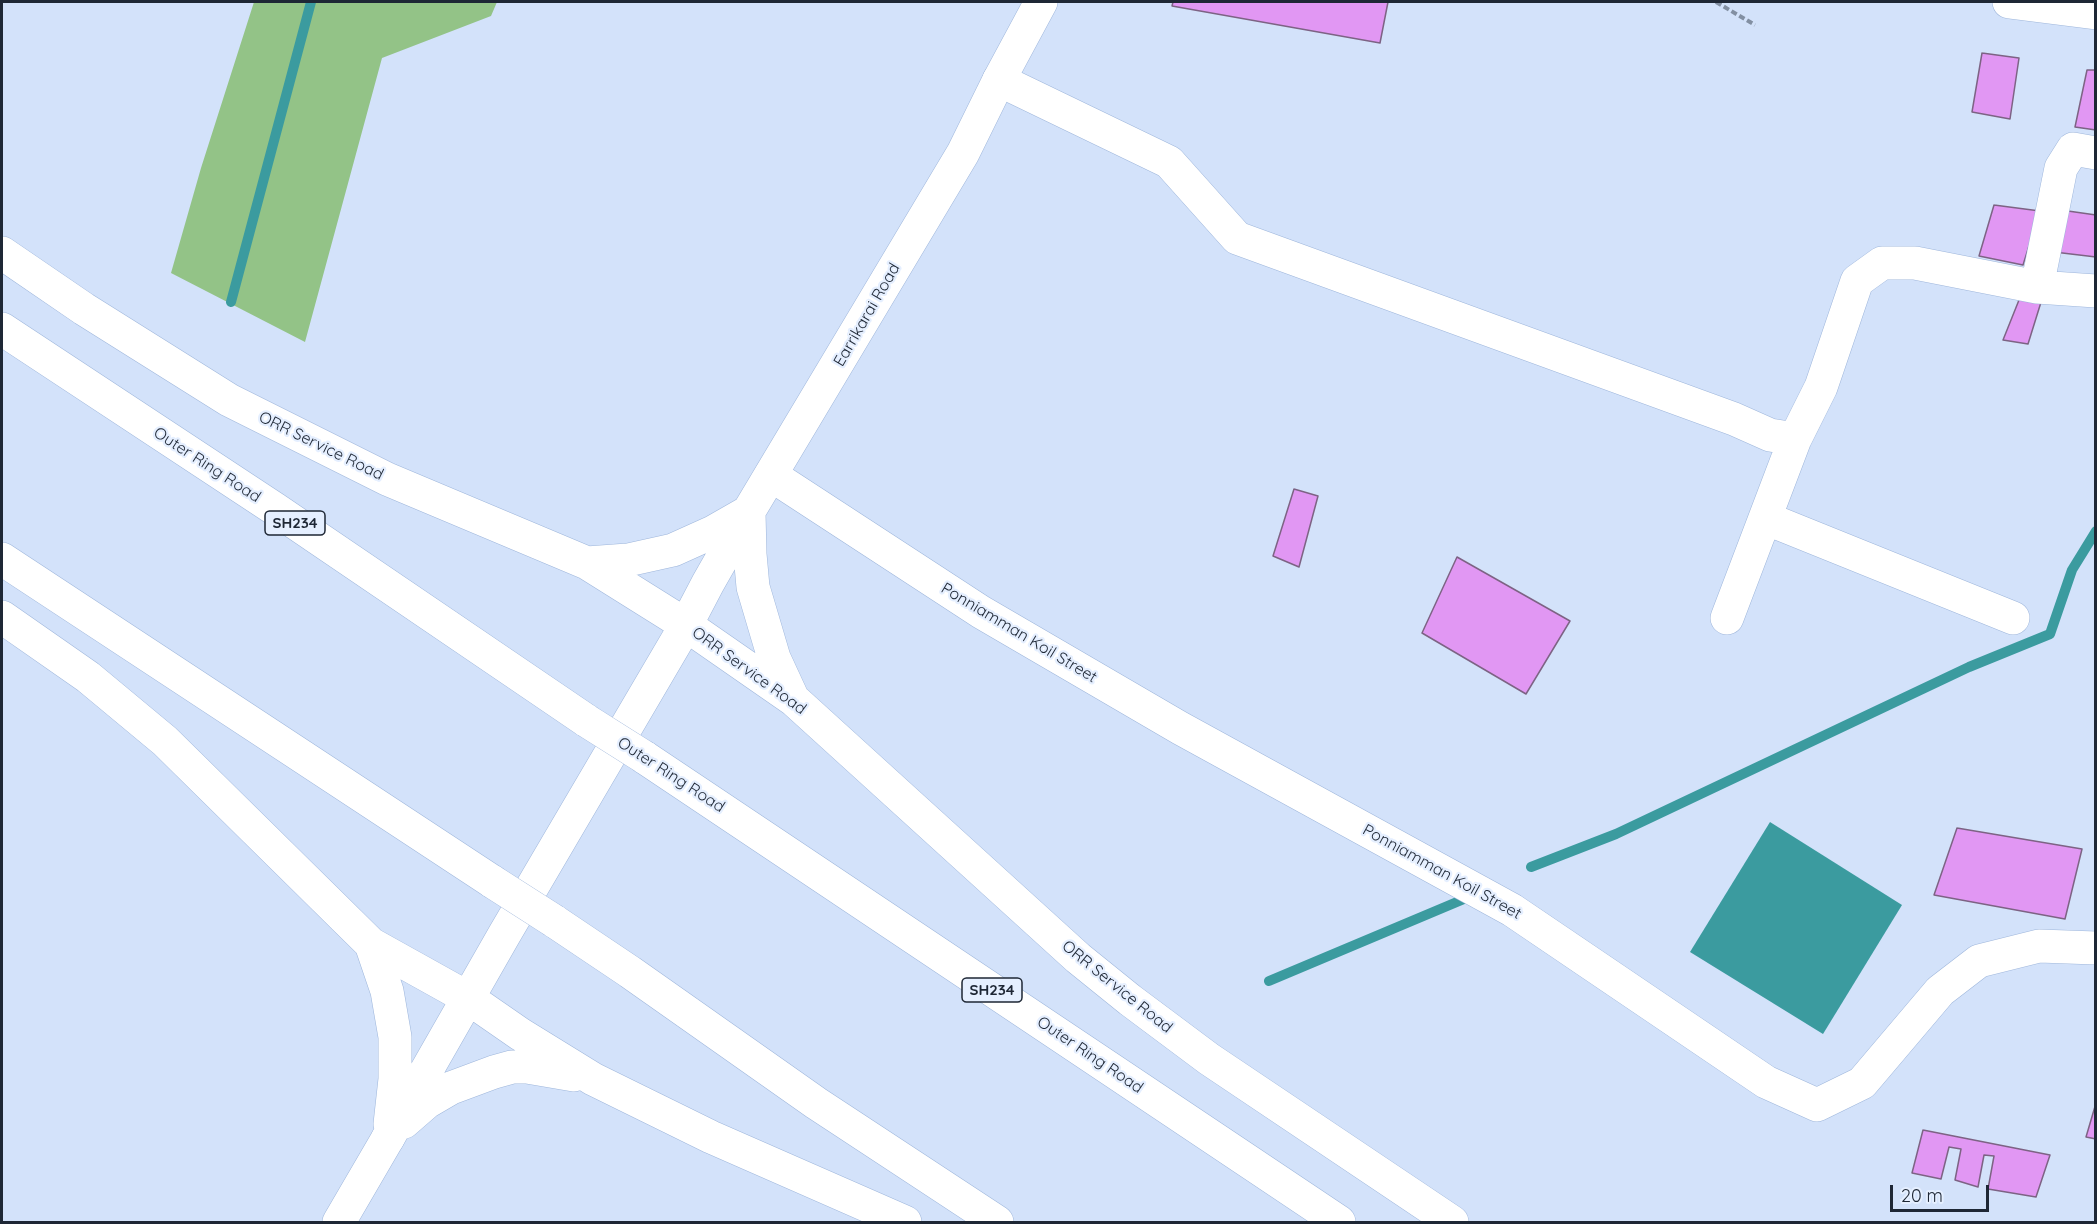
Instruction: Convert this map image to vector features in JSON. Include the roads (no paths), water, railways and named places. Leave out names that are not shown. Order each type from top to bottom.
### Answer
[{"type":"main road","name":"Earrikarai Road","points":[[388,1138],[686,626],[749,511],[963,153],[1041,2]]},
{"type":"main road","points":[[2009,2],[2096,13]]},
{"type":"main road","points":[[999,80],[1169,162],[1237,238],[1723,415],[1770,435],[1795,440]]},
{"type":"main road","points":[[2037,287],[2061,168],[2073,149],[2096,153]]},
{"type":"main road","name":"ORR Service Road","points":[[2,253],[93,315],[229,400],[387,479],[587,563],[686,626],[794,700],[1078,958],[1130,1000],[1209,1059],[1452,1222]]},
{"type":"main road","points":[[1727,618],[1795,440],[1821,387],[1857,280],[1882,263],[1915,263],[2037,287],[2096,291]]},
{"type":"main road","name":"Outer Ring Road","points":[[2,330],[274,509],[587,721],[1339,1222]]},
{"type":"main road","name":"Ponniamman Koil Street","points":[[771,475],[981,612],[1180,728],[1512,910],[1766,1082],[1817,1105],[1862,1083],[1940,991],[1979,962],[2039,946],[2096,948]]},
{"type":"main road","points":[[587,563],[628,560],[673,550],[713,532],[749,511],[753,587],[774,658],[794,700]]},
{"type":"main road","points":[[1765,518],[2013,618]]},
{"type":"main road","points":[[2,559],[554,921],[816,1103],[997,1222]]},
{"type":"main road","points":[[2,617],[88,677],[165,741],[371,944],[468,998],[520,1034],[593,1079],[711,1137],[905,1222]]},
{"type":"main road","points":[[371,944],[387,991],[395,1037],[395,1079],[388,1138]]},
{"type":"main road","points":[[339,1222],[388,1138],[411,1114],[433,1098],[468,1080],[512,1068],[543,1068],[593,1079]]},
{"type":"waterway","points":[[231,302],[311,2]]},
{"type":"waterway","points":[[1531,867],[1616,834],[1969,667],[2050,634],[2072,570],[2096,531]]},
{"type":"waterway","points":[[1269,981],[1464,899]]}]
